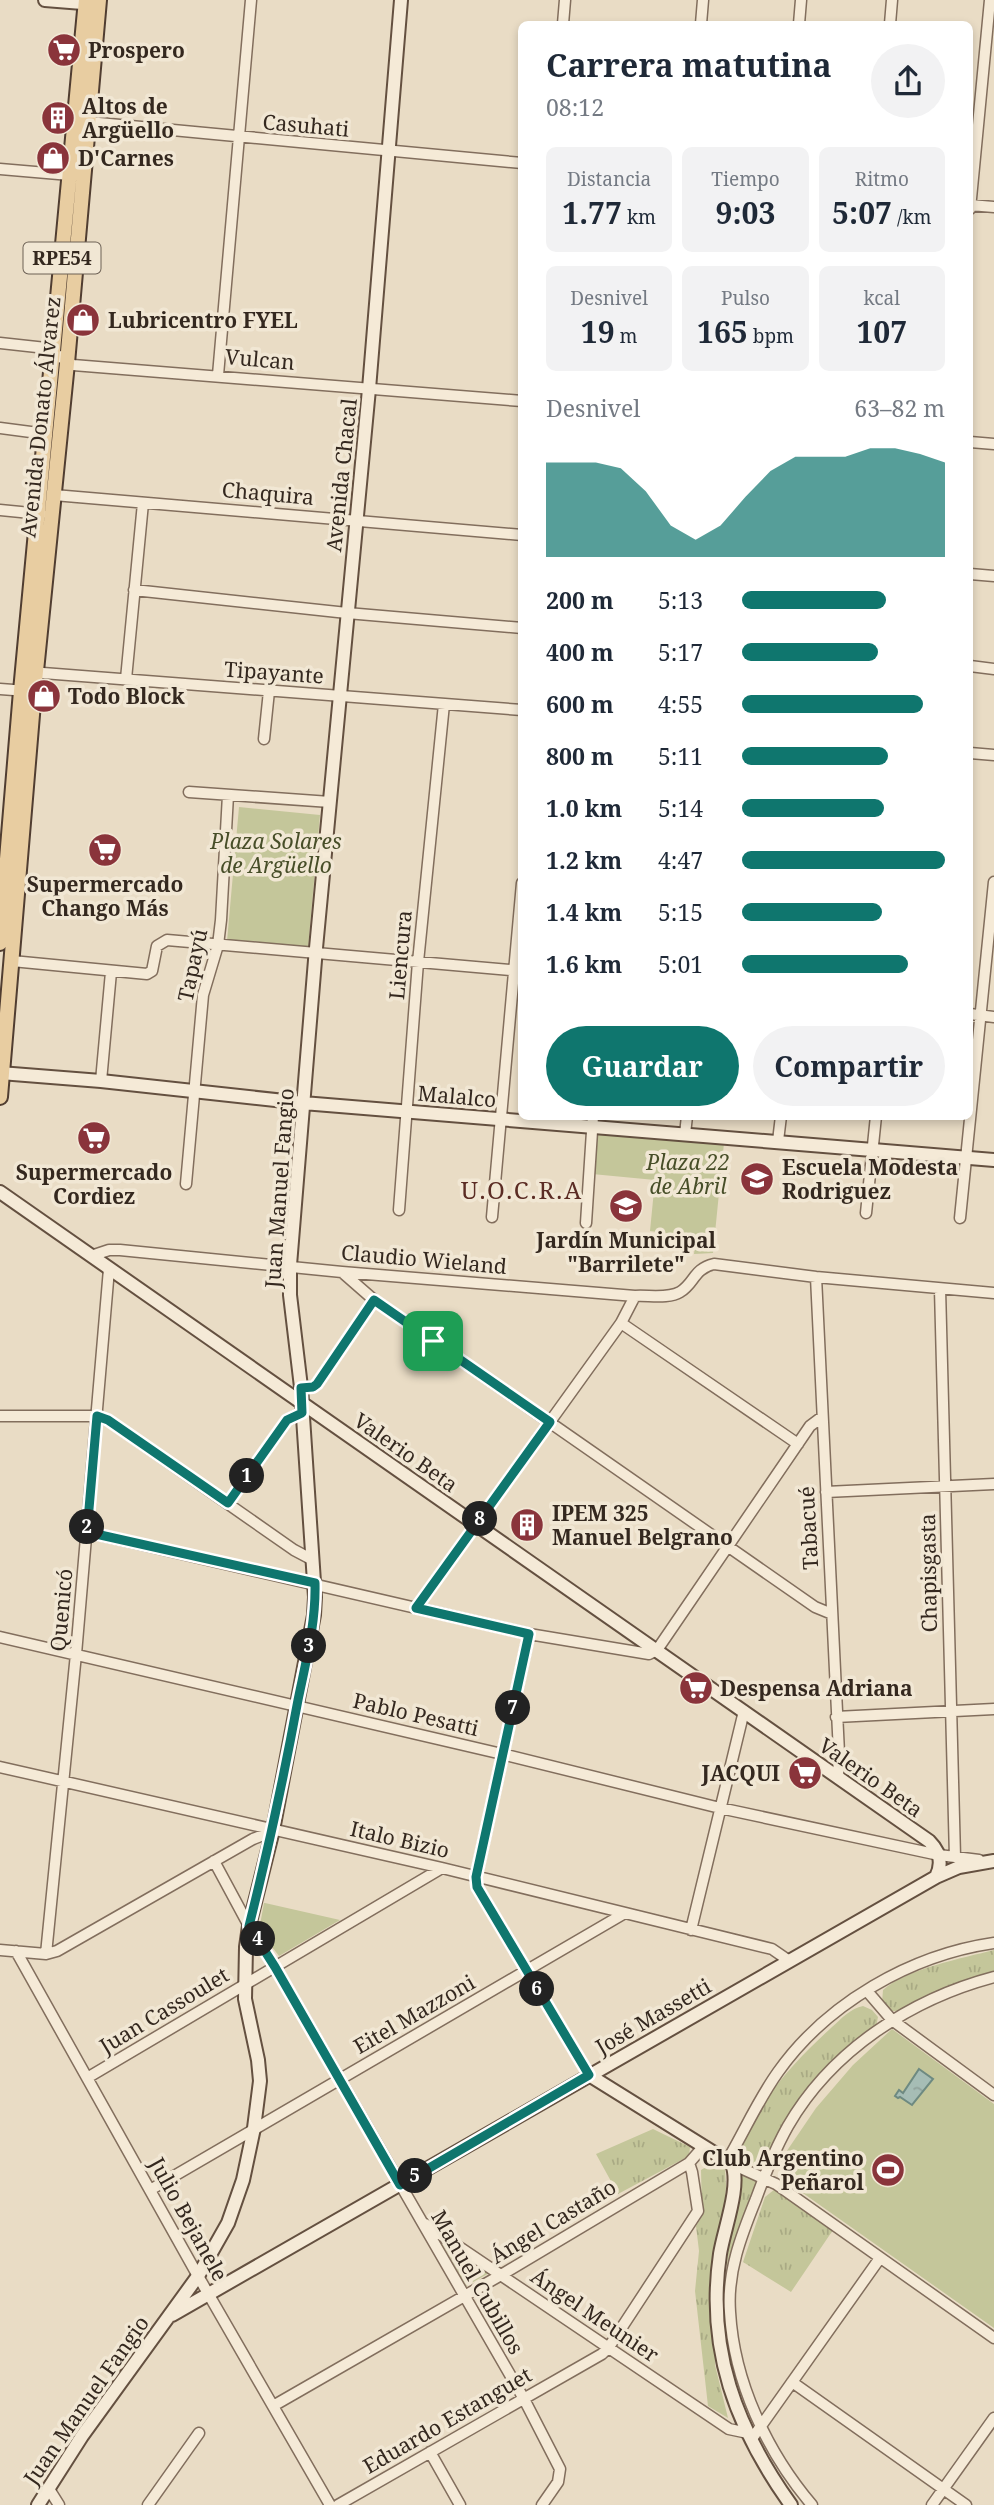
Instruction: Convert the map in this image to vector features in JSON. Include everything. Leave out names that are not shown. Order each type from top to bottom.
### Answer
[{"type":"main road","points":[[46,0],[92,2]]},
{"type":"main road","name":"Avenida Chacal","points":[[315,954],[369,388],[401,0]]},
{"type":"main road","name":"Avenida Donato Álvarez","points":[[45,514],[54,495],[67,363],[88,122],[92,2]]},
{"type":"main road","name":"Avenida Donato Álvarez","points":[[0,943],[19,796],[45,514],[46,434],[70,175],[92,2]]},
{"type":"main road","name":"Avenida Donato Álvarez","points":[[0,1097],[3,1028],[12,961],[9,862]]},
{"type":"main road","name":"Juan Manuel Fangio","points":[[38,2505],[82,2436],[198,2276],[219,2241],[238,2197],[254,2128],[260,2072],[245,1999],[244,1964],[249,1926],[273,1830],[314,1615],[315,1583],[301,1388],[290,1295],[290,1265],[315,954]]},
{"type":"main road","name":"Malalco","points":[[1,1073],[303,1103],[518,1119]]},
{"type":"main road","name":"Malalco","points":[[547,1120],[593,1121],[685,1134],[994,1160]]},
{"type":"main road","name":"Valerio Beta","points":[[0,1192],[302,1408],[477,1524],[929,1841],[939,1854]]},
{"type":"main road","points":[[936,1877],[940,1869],[939,1854]]},
{"type":"main road","name":"Pablo Pesatti","points":[[936,1877],[959,1867],[991,1861]]},
{"type":"main road","name":"José Massetti","points":[[208,2293],[936,1877]]},
{"type":"main road","points":[[589,2075],[729,2163],[735,2178],[719,2260],[719,2347],[726,2380],[737,2411],[791,2505]]},
{"type":"main road","name":"Juan Manuel Fangio","points":[[167,2318],[208,2293]]},
{"type":"street","points":[[218,375],[251,0]]},
{"type":"street","points":[[563,21],[565,0]]},
{"type":"street","points":[[701,21],[703,0]]},
{"type":"street","points":[[799,21],[802,0]]},
{"type":"street","points":[[890,21],[892,0]]},
{"type":"street","points":[[973,173],[990,0]]},
{"type":"street","points":[[981,85],[994,86]]},
{"type":"street","name":"Casuhati","points":[[88,122],[518,163]]},
{"type":"street","points":[[0,169],[70,175]]},
{"type":"street","points":[[973,206],[994,207]]},
{"type":"street","points":[[0,343],[46,348],[67,363]]},
{"type":"street","name":"Vulcan","points":[[67,363],[518,401]]},
{"type":"street","points":[[0,428],[46,434]]},
{"type":"street","points":[[973,442],[994,444]]},
{"type":"street","name":"Chaquira","points":[[54,495],[518,535]]},
{"type":"street","points":[[126,679],[143,503]]},
{"type":"street","points":[[0,510],[45,514]]},
{"type":"street","points":[[973,574],[994,576]]},
{"type":"street","points":[[134,590],[347,613],[518,628]]},
{"type":"street","points":[[973,666],[994,669]]},
{"type":"street","name":"Tipayante","points":[[30,672],[518,710]]},
{"type":"street","points":[[0,689],[27,691]]},
{"type":"street","points":[[264,739],[269,691]]},
{"type":"street","name":"Liencura","points":[[399,1210],[418,961],[444,704]]},
{"type":"street","points":[[973,753],[994,755]]},
{"type":"street","points":[[189,792],[330,802]]},
{"type":"street","name":"Tapayú","points":[[186,1184],[203,995],[218,945],[228,795]]},
{"type":"street","points":[[973,1095],[994,882]]},
{"type":"street","points":[[12,961],[147,974],[152,971],[157,946],[163,940],[517,971]]},
{"type":"street","points":[[492,1217],[518,953]]},
{"type":"street","points":[[101,1081],[111,972]]},
{"type":"street","points":[[973,1014],[994,1017]]},
{"type":"street","points":[[685,1134],[687,1120]]},
{"type":"street","points":[[778,1141],[781,1120]]},
{"type":"street","points":[[866,1213],[876,1120]]},
{"type":"street","points":[[960,1218],[970,1120]]},
{"type":"street","points":[[586,1223],[593,1121]]},
{"type":"street","name":"Claudio Wieland","points":[[92,1256],[109,1250],[120,1250],[342,1272],[635,1296],[673,1295],[685,1287],[699,1270],[714,1264],[816,1277],[994,1293]]},
{"type":"street","name":"Quenicó","points":[[46,1954],[76,1654],[109,1269]]},
{"type":"street","points":[[342,1272],[374,1300],[815,1606],[832,1614]]},
{"type":"street","name":"Tabacué","points":[[816,1277],[838,1778]]},
{"type":"street","name":"Chapisgasta","points":[[940,1289],[955,1857]]},
{"type":"street","points":[[416,1608],[621,1323],[635,1296]]},
{"type":"street","points":[[301,1388],[317,1384],[374,1300]]},
{"type":"street","points":[[621,1323],[798,1444]]},
{"type":"street","points":[[228,1503],[287,1420],[302,1408]]},
{"type":"street","points":[[0,1416],[97,1416],[108,1420],[294,1550],[313,1560]]},
{"type":"street","points":[[87,1532],[529,1634],[641,1654],[657,1650],[810,1426],[822,1418]]},
{"type":"street","points":[[826,1492],[994,1484]]},
{"type":"street","points":[[529,1634],[476,1877],[477,1887],[589,2075]]},
{"type":"street","name":"Pablo Pesatti","points":[[0,1637],[502,1754],[720,1808],[939,1854],[991,1861]]},
{"type":"street","points":[[836,1717],[994,1709]]},
{"type":"street","points":[[691,1930],[744,1711]]},
{"type":"street","name":"Italo Bizio","points":[[0,1767],[442,1868],[772,1949],[788,1960]]},
{"type":"street","points":[[0,1950],[46,1954],[57,1951],[273,1830]]},
{"type":"street","name":"Manuel Cubillos","points":[[214,1861],[249,1926],[524,2399],[560,2469],[558,2482],[541,2505]]},
{"type":"street","name":"Juan Cassoulet","points":[[87,2078],[442,1868]]},
{"type":"street","name":"Eitel Mazzoni","points":[[150,2190],[625,1913]]},
{"type":"street","points":[[994,1943],[955,1951],[915,1965],[867,1990],[818,2028],[777,2073],[729,2163],[776,2184],[994,2338]]},
{"type":"street","name":"Julio Bejanele","points":[[16,1951],[330,2505]]},
{"type":"street","points":[[811,2505],[792,2479],[761,2426],[738,2368],[732,2340],[729,2292],[737,2250],[764,2178],[789,2125],[816,2087],[852,2050],[892,2020],[931,2000],[994,1977]]},
{"type":"street","points":[[867,1990],[892,2020],[994,2095]]},
{"type":"street","name":"Ángel Castaño","points":[[273,2406],[689,2163],[703,2147]]},
{"type":"street","name":"Eduardo Estanguet","points":[[338,2505],[602,2354],[698,2211],[689,2163]]},
{"type":"street","name":"Ángel Meunier","points":[[422,2222],[729,2429],[750,2437]]},
{"type":"street","points":[[750,2437],[761,2426],[880,2258]]},
{"type":"street","points":[[792,2382],[966,2505]]},
{"type":"street","points":[[932,2505],[994,2418]]},
{"type":"street","points":[[148,2505],[199,2433]]},
{"type":"street","points":[[430,2452],[460,2505]]},
{"type":"street","points":[[48,2489],[59,2505]]},
{"type":"green space","name":"Plaza Solares de Argüello","points":[[239,807],[320,815],[308,948],[227,941]]},
{"type":"green space","name":"Plaza 22 de Abril","points":[[597,1133],[724,1143],[713,1253],[694,1254],[696,1237],[650,1231],[655,1180],[592,1174]]},
{"type":"green space","points":[[264,1903],[340,1920],[279,1956],[259,1930]]},
{"type":"green space","points":[[994,1950],[994,1972],[953,1985],[900,2011],[891,2011],[882,2002],[883,1990],[906,1976]]},
{"type":"green space","points":[[863,2006],[878,2017],[876,2027],[856,2043],[764,2162],[755,2166],[740,2158],[752,2122],[776,2086],[832,2027],[850,2011]]},
{"type":"green space","name":"Club Argentino Peñarol","points":[[892,2029],[994,2104],[994,2328],[783,2179],[780,2161],[816,2108],[853,2065]]},
{"type":"green space","points":[[653,2129],[690,2147],[689,2156],[618,2194],[596,2154]]},
{"type":"green space","points":[[716,2161],[725,2169],[726,2186],[715,2365],[728,2418],[708,2406],[695,2291],[699,2251],[696,2226],[702,2216],[701,2170]]},
{"type":"green space","points":[[741,2171],[757,2182],[729,2276],[733,2345],[728,2345],[728,2258]]},
{"type":"green space","points":[[775,2189],[833,2230],[791,2292],[743,2262],[765,2197]]},
{"type":"green space","points":[[438,2236],[491,2272],[466,2286]]},
{"type":"water","points":[[919,2069],[933,2079],[912,2105],[895,2096],[899,2090],[903,2093]]},
{"type":"place","name":"Prospero","points":[[64,50]]},
{"type":"place","name":"Altos de Argüello","points":[[58,118]]},
{"type":"place","name":"D'Carnes","points":[[53,158]]},
{"type":"place","name":"Lubricentro FYEL","points":[[83,320]]},
{"type":"place","name":"Todo Block","points":[[44,696]]},
{"type":"place","name":"Supermercado Chango Más","points":[[105,850]]},
{"type":"place","name":"Supermercado Cordiez","points":[[94,1138]]},
{"type":"place","name":"Escuela Modesta Rodriguez","points":[[757,1179]]},
{"type":"place","name":"Jardín Municipal \"Barrilete\"","points":[[626,1206]]},
{"type":"place","name":"IPEM 325 Manuel Belgrano","points":[[527,1525]]},
{"type":"place","name":"Despensa Adriana","points":[[696,1688]]},
{"type":"place","name":"JACQUI","points":[[805,1773]]},
{"type":"place","name":"Club Argentino Peñarol","points":[[888,2170]]},
{"type":"district","name":"U.O.C.R.A","points":[[522,1189]]},
{"type":"route","points":[[374,1300],[433,1341],[550,1422],[416,1608],[529,1634],[476,1877],[477,1887],[589,2075],[400,2185],[249,1926],[273,1830],[297,1706],[314,1615],[315,1583],[87,1532],[97,1416],[108,1420],[228,1503],[287,1420],[302,1413],[301,1388],[317,1384],[374,1300]]}]
